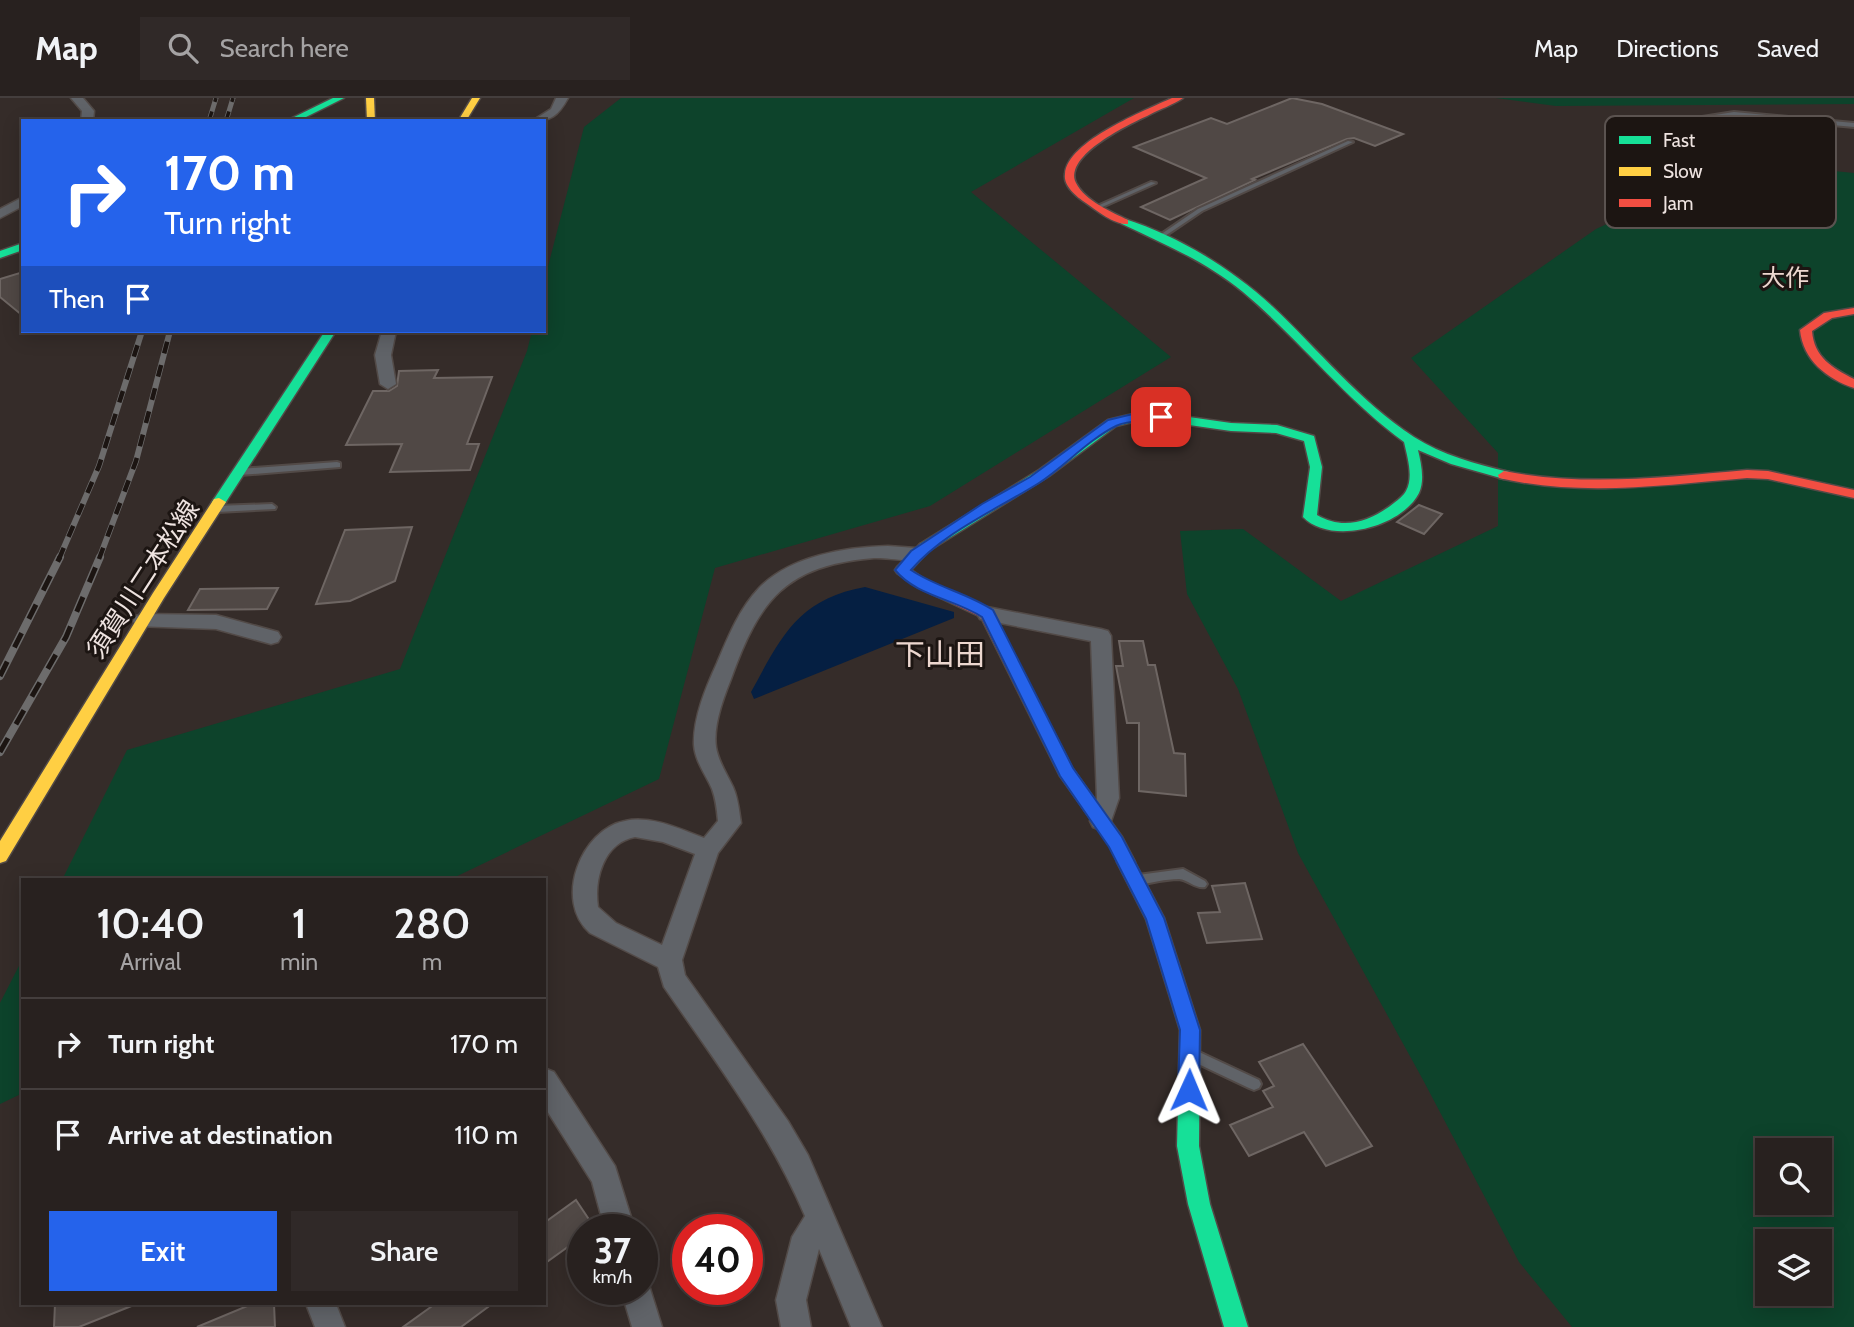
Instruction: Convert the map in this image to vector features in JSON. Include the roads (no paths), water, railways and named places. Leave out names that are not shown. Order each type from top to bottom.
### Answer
[{"type":"main road","points":[[295,119],[339,103],[364,98]]},
{"type":"main road","points":[[370,98],[371,119]]},
{"type":"main road","points":[[463,119],[476,98]]},
{"type":"main road","points":[[1179,98],[1123,126],[1076,157],[1069,170],[1069,180],[1077,194],[1098,207],[1204,258],[1245,288],[1382,418],[1410,439],[1450,458],[1495,473],[1556,486],[1588,487],[1746,474],[1769,475],[1854,494]]},
{"type":"main road","points":[[319,119],[339,103]]},
{"type":"main road","points":[[0,241],[21,233]]},
{"type":"main road","points":[[0,255],[21,247]]},
{"type":"main road","points":[[1854,311],[1823,316],[1806,330],[1804,338],[1808,352],[1819,363],[1854,384]]},
{"type":"main road","name":"須賀川二本松線","points":[[0,856],[143,621],[329,333]]},
{"type":"main road","points":[[1232,1325],[1199,1205],[1188,1146],[1190,1030],[1155,918],[1116,842],[1066,772],[988,614],[970,601],[922,585],[903,573],[903,566],[916,554],[987,507],[1035,480],[1112,423],[1124,418],[1161,417],[1231,427],[1277,429],[1310,439],[1314,446],[1314,481],[1310,517],[1319,527],[1334,531],[1349,531],[1383,516],[1412,494],[1418,478],[1410,439]]},
{"type":"street","points":[[78,98],[88,111],[87,119]]},
{"type":"street","points":[[541,119],[555,111],[562,98]]},
{"type":"street","points":[[0,214],[21,202]]},
{"type":"street","points":[[388,333],[383,355],[388,384]]},
{"type":"street","points":[[867,1327],[798,1165],[778,1130],[673,979],[669,960],[708,849],[730,823],[725,796],[705,747],[719,683],[750,612],[767,589],[788,573],[819,561],[859,553],[895,551],[916,554]]},
{"type":"street","points":[[988,614],[1101,636],[1108,798],[1101,821]]},
{"type":"street","points":[[143,621],[216,622],[271,637]]},
{"type":"street","points":[[669,960],[620,937],[593,920],[585,905],[586,877],[598,851],[613,834],[633,828],[660,833],[708,849]]},
{"type":"street","points":[[546,1084],[605,1176],[616,1214]]},
{"type":"street","points":[[796,1327],[791,1300],[807,1237],[821,1220]]},
{"type":"street","points":[[321,1305],[330,1327]]},
{"type":"street","points":[[640,1305],[647,1327]]},
{"type":"lane","points":[[1718,116],[1756,116]]},
{"type":"lane","points":[[1836,123],[1854,125]]},
{"type":"lane","points":[[1160,237],[1200,210],[1350,142]]},
{"type":"lane","points":[[1098,207],[1153,183]]},
{"type":"lane","points":[[240,472],[337,465]]},
{"type":"lane","points":[[217,509],[272,507]]},
{"type":"lane","points":[[1135,880],[1183,874],[1201,884]]},
{"type":"lane","points":[[1189,1054],[1254,1084]]},
{"type":"water","points":[[865,587],[954,612],[954,618],[754,699],[751,692],[772,654],[794,623],[823,601]]},
{"type":"railway","points":[[210,119],[216,98]]},
{"type":"railway","points":[[227,119],[233,98]]},
{"type":"railway","points":[[59,559],[99,466],[141,333]]},
{"type":"railway","points":[[99,559],[136,461],[169,333]]},
{"type":"railway","points":[[0,752],[66,637],[100,557]]},
{"type":"railway","points":[[0,676],[59,559]]},
{"type":"district","name":"大作","points":[[1785,278]]},
{"type":"district","name":"下山田","points":[[940,655]]}]
